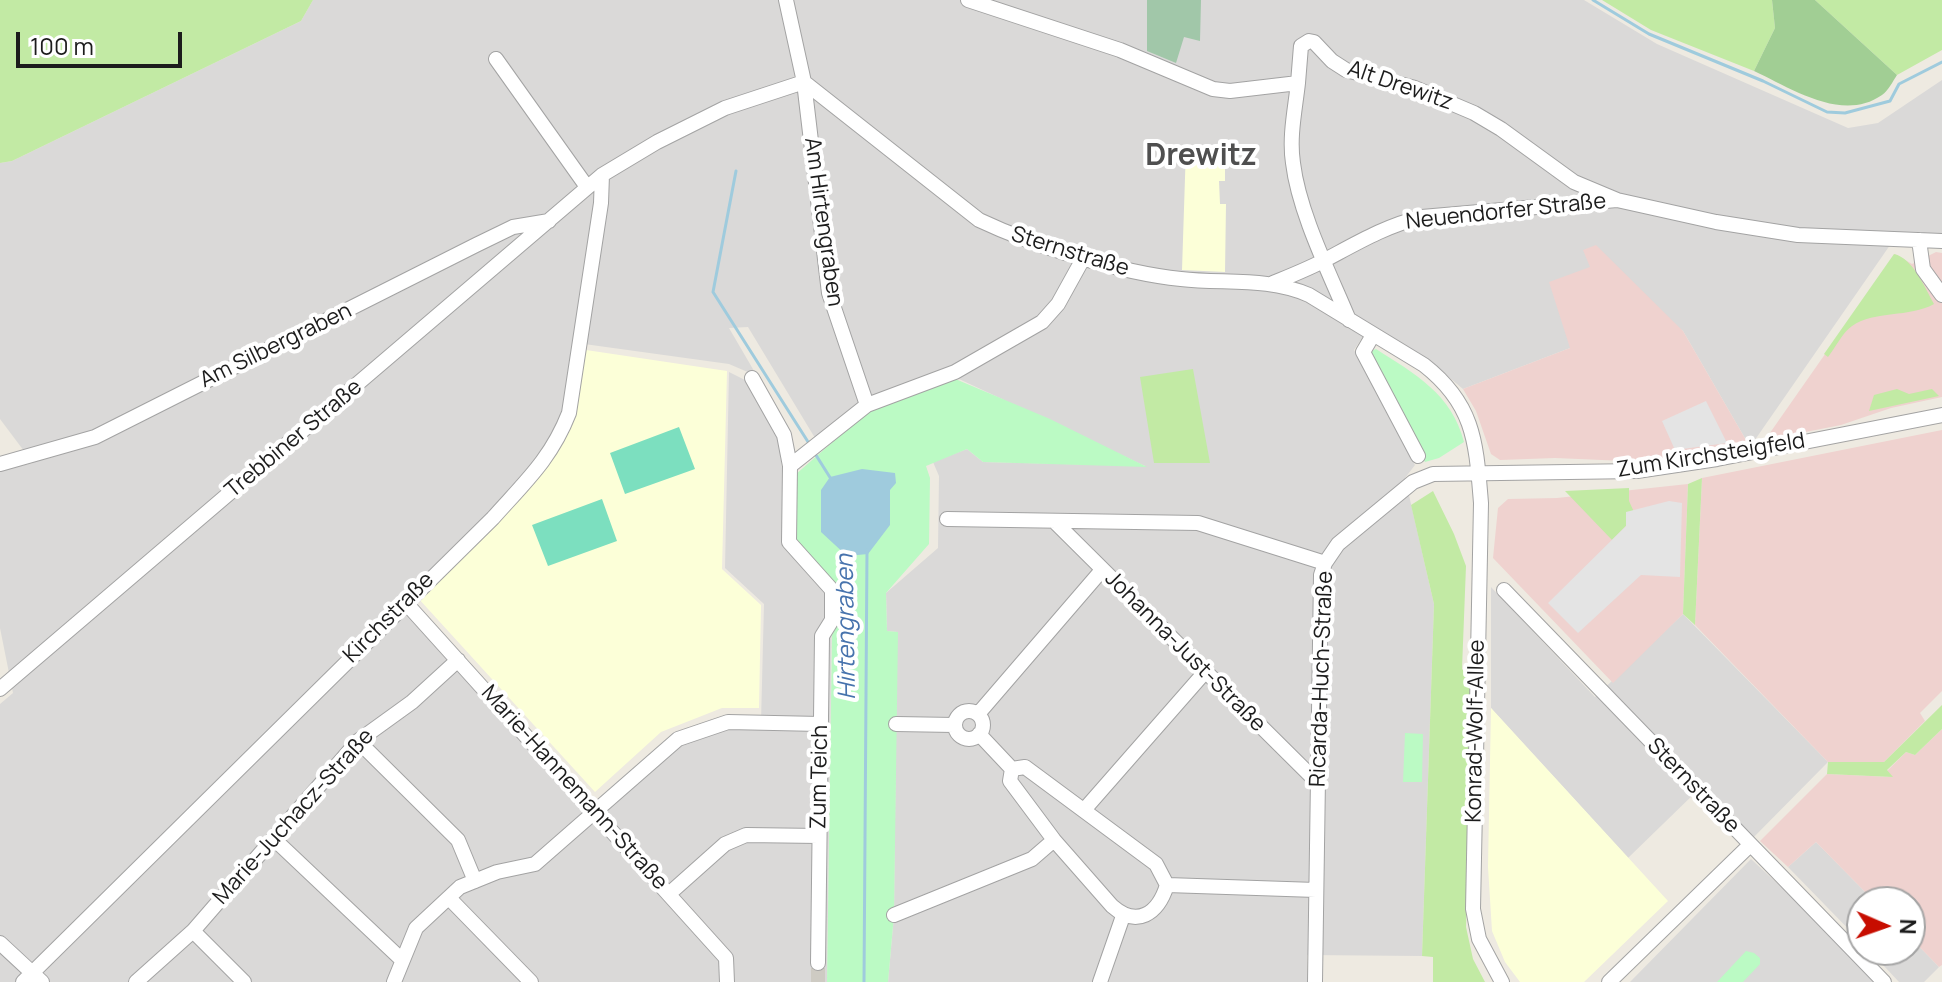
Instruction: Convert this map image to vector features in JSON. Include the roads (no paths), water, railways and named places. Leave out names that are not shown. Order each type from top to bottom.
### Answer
[{"type":"street","name":"Am Hirtengraben","points":[[786,0],[804,82],[829,293],[867,405]]},
{"type":"street","points":[[968,0],[1120,50],[1213,89],[1230,91],[1298,83]]},
{"type":"street","name":"Alt Drewitz","points":[[1349,320],[1301,198],[1293,164],[1292,134],[1301,46],[1305,43],[1314,42],[1332,61],[1346,70],[1415,88],[1474,113],[1574,182],[1617,200]]},
{"type":"street","points":[[496,59],[587,187]]},
{"type":"street","name":"Trebbiner Straße","points":[[0,689],[602,175],[657,142],[725,108],[804,82]]},
{"type":"street","name":"Sternstraße","points":[[804,82],[979,220],[1002,231],[1137,272],[1183,280],[1272,283],[1309,295],[1441,378],[1457,397],[1467,416],[1476,446],[1478,473]]},
{"type":"street","name":"Kirchstraße","points":[[32,979],[405,602],[493,518],[546,459],[558,442],[569,413],[601,203],[602,175]]},
{"type":"street","name":"Neuendorfer Straße","points":[[1272,283],[1324,261],[1376,231],[1422,217],[1617,200],[1716,222],[1798,235],[1942,241]]},
{"type":"street","name":"Am Silbergraben","points":[[0,464],[95,437],[513,227],[549,221]]},
{"type":"street","points":[[1919,240],[1923,269],[1942,295]]},
{"type":"street","points":[[795,462],[867,405],[955,372],[1042,322],[1058,304],[1084,257]]},
{"type":"street","points":[[1373,335],[1363,352],[1418,456]]},
{"type":"street","name":"Zum Teich","points":[[752,378],[784,435],[795,462],[789,542],[832,590],[832,620],[822,636],[818,963]]},
{"type":"street","name":"Zum Kirchsteigfeld","points":[[1478,473],[1637,471],[1717,459],[1942,415]]},
{"type":"street","name":"Ricarda-Huch-Straße","points":[[1315,982],[1320,598],[1325,563],[1338,544],[1418,479],[1438,473],[1478,473]]},
{"type":"street","name":"Konrad-Wolf-Allee","points":[[1478,473],[1481,503],[1473,909],[1479,939],[1502,982]]},
{"type":"street","points":[[947,519],[1198,523],[1325,563]]},
{"type":"street","name":"Johanna-Just-Straße","points":[[1054,521],[1317,782]]},
{"type":"street","points":[[978,714],[1102,570]]},
{"type":"street","name":"Sternstraße","points":[[1504,590],[1884,982]]},
{"type":"street","name":"Marie-Hannemann-Straße","points":[[405,602],[726,958],[727,982]]},
{"type":"street","name":"Marie-Juchacz-Straße","points":[[136,982],[193,931],[358,741],[412,702],[458,660]]},
{"type":"street","points":[[1084,810],[1205,672]]},
{"type":"street","points":[[970,711],[978,714],[983,726],[979,734],[971,739],[963,738],[954,725],[961,713],[970,711]]},
{"type":"street","points":[[394,982],[416,928],[460,887],[497,872],[535,864],[678,739],[728,722],[820,724]]},
{"type":"street","points":[[896,724],[954,725]]},
{"type":"street","points":[[979,734],[1012,769]]},
{"type":"street","points":[[358,741],[458,840],[475,881]]},
{"type":"street","points":[[1012,769],[1025,767],[1156,864],[1167,885],[1163,899],[1146,915],[1123,916]]},
{"type":"street","points":[[1012,769],[1010,781],[1054,840],[1123,916]]},
{"type":"street","points":[[670,893],[725,844],[746,835],[819,836]]},
{"type":"street","points":[[274,839],[402,960]]},
{"type":"street","points":[[894,915],[1032,859],[1054,840]]},
{"type":"street","points":[[1609,982],[1750,845]]},
{"type":"street","points":[[1167,885],[1316,890]]},
{"type":"street","points":[[449,898],[531,982]]},
{"type":"street","points":[[1100,982],[1123,916]]},
{"type":"street","points":[[193,931],[244,982]]},
{"type":"street","points":[[0,943],[32,979]]},
{"type":"water","points":[[862,469],[895,473],[896,483],[890,490],[890,525],[868,554],[847,556],[821,532],[821,490],[830,477]]},
{"type":"waterway","points":[[1593,0],[1649,34],[1763,81],[1827,112],[1845,113],[1890,101],[1899,84],[1942,62]]},
{"type":"waterway","name":"Hirtengraben","points":[[736,171],[713,292],[810,445]]},
{"type":"waterway","name":"Hirtengraben","points":[[814,452],[831,479]]},
{"type":"waterway","name":"Hirtengraben","points":[[864,982],[867,550]]},
{"type":"tunnel","points":[[818,963],[818,982]]},
{"type":"district","name":"Drewitz","points":[[1201,157]]}]
